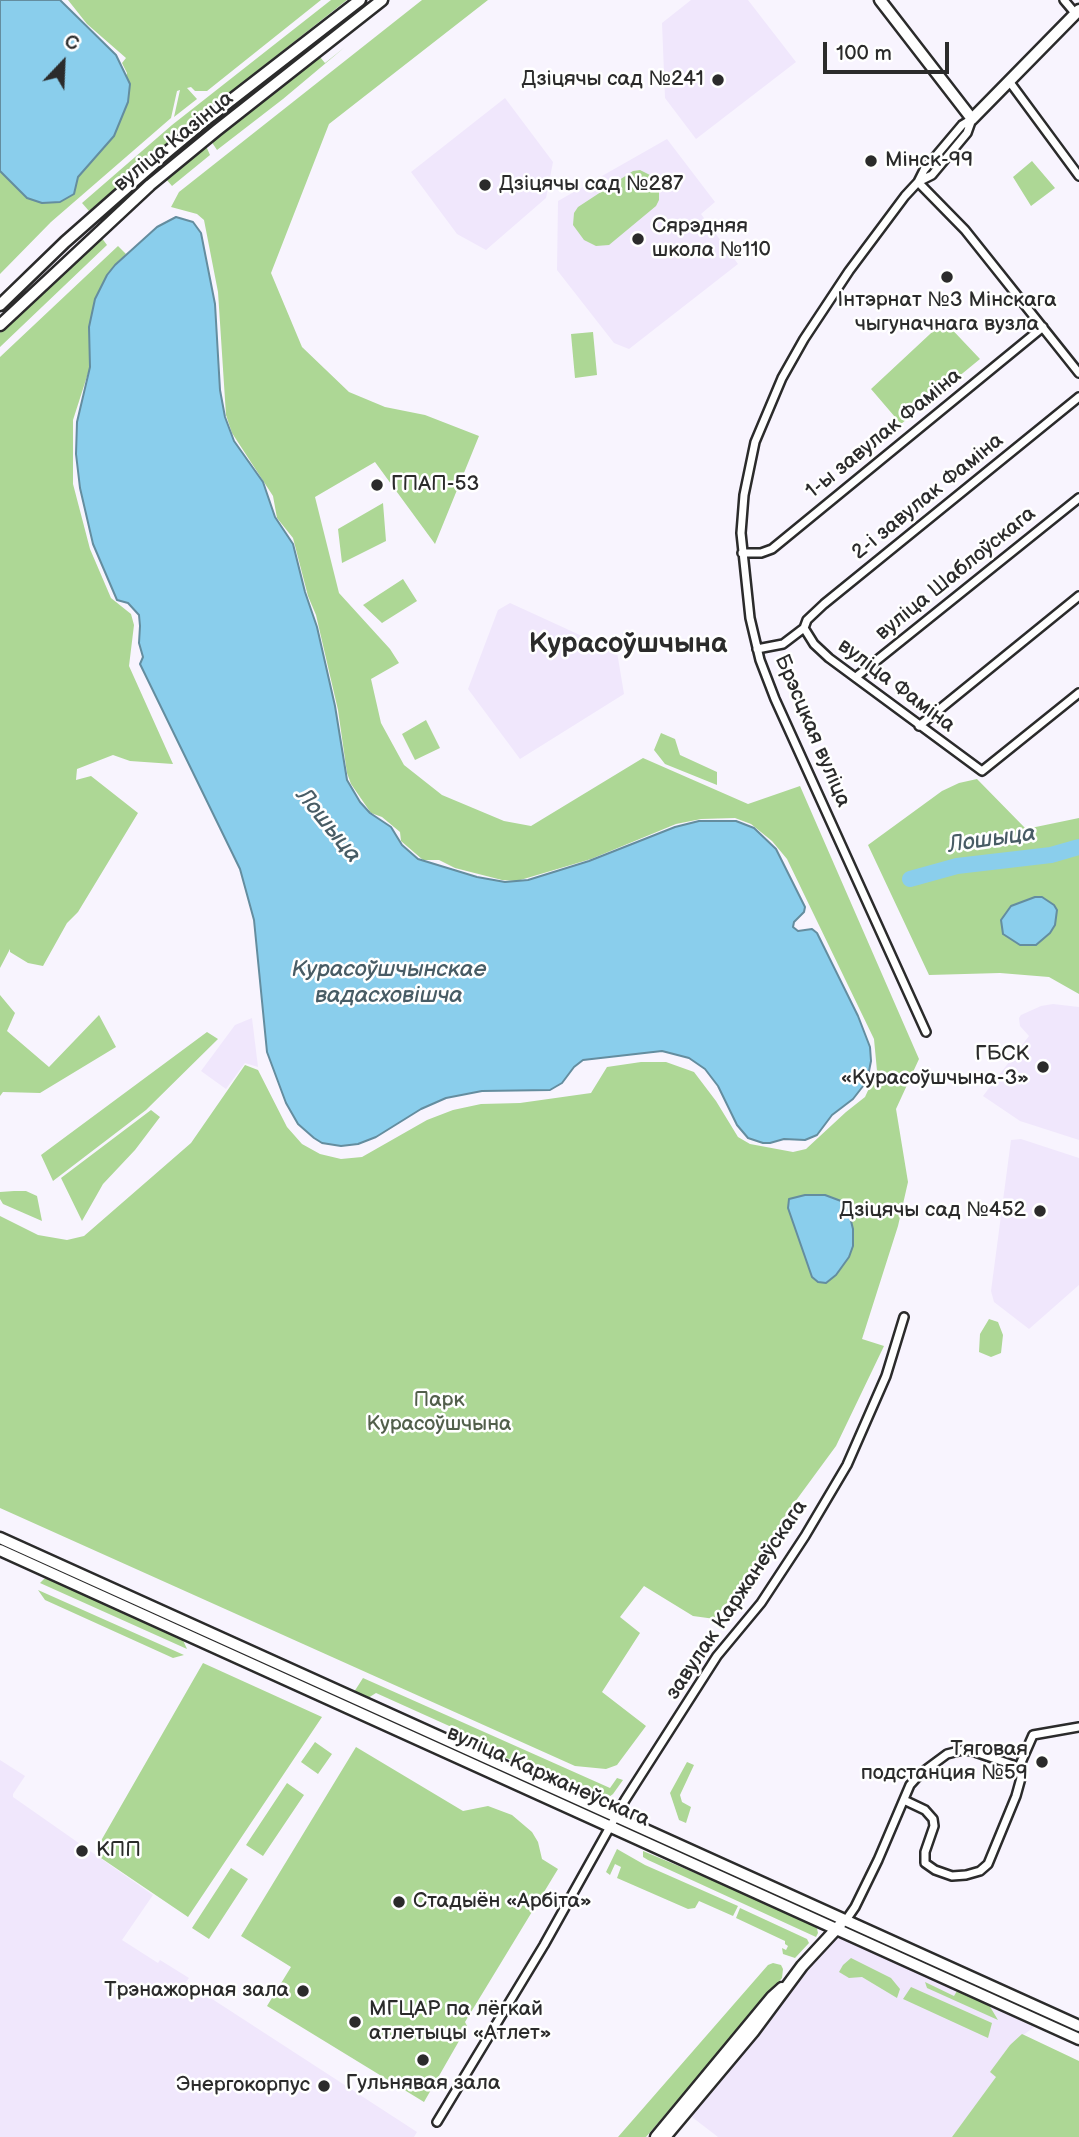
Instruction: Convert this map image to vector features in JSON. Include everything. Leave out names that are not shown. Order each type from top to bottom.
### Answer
[{"type":"main road","name":"вуліца Казінца","points":[[0,305],[65,242],[208,118],[360,0]]},
{"type":"main road","name":"вуліца Казінца","points":[[0,325],[101,228],[217,130],[382,0]]},
{"type":"main road","points":[[880,0],[972,119]]},
{"type":"main road","name":"Брэсцкая вуліца","points":[[972,119],[1077,12]]},
{"type":"main road","points":[[208,118],[210,127],[217,130]]},
{"type":"main road","name":"вуліца Каржанеўскага","points":[[0,1538],[343,1694],[837,1928],[1079,2039]]},
{"type":"main road","name":"вуліца Каржанеўскага","points":[[0,1550],[337,1703],[846,1920],[1079,2026]]},
{"type":"main road","points":[[656,2137],[772,1997],[846,1920]]},
{"type":"main road","points":[[665,2137],[753,2032],[787,1984]]},
{"type":"street","points":[[1064,0],[1077,12]]},
{"type":"street","points":[[1009,81],[1079,176]]},
{"type":"street","name":"Брэсцкая вуліца","points":[[926,1032],[775,699],[757,649],[750,618],[742,553],[744,495],[755,442],[782,378],[827,302],[905,196],[919,182],[932,175],[967,133],[972,119]]},
{"type":"street","points":[[919,182],[965,230],[1079,373]]},
{"type":"street","name":"1-ы завулак Фаміна","points":[[742,553],[761,553],[772,549],[1043,327]]},
{"type":"street","name":"2-і завулак Фаміна","points":[[804,628],[807,620],[824,604],[1079,397]]},
{"type":"street","name":"вуліца Шаблоўскага","points":[[856,677],[1079,498]]},
{"type":"street","points":[[919,726],[1079,596]]},
{"type":"street","points":[[757,649],[783,644],[804,628]]},
{"type":"street","name":"вуліца Фаміна","points":[[804,628],[814,644],[982,771],[1079,693]]},
{"type":"street","name":"завулак Каржанеўскага","points":[[437,2122],[544,1945],[612,1821],[717,1656],[761,1604],[847,1465],[887,1376],[904,1317]]},
{"type":"street","points":[[37,1567],[41,1556]]},
{"type":"street","points":[[202,1642],[207,1632]]},
{"type":"street","points":[[337,1703],[343,1694]]},
{"type":"street","points":[[904,1800],[925,1810],[933,1819],[934,1826],[925,1852],[925,1863],[952,1876],[980,1871],[988,1864],[1016,1796],[1021,1778],[1019,1767],[1033,1735],[1079,1727]]},
{"type":"street","points":[[846,1920],[878,1860],[915,1778],[954,1751],[972,1751],[1019,1767]]},
{"type":"shaded area","name":"Дзіцячы сад №241","points":[[691,0],[748,0],[796,62],[696,139],[665,98],[662,23]]},
{"type":"shaded area","name":"Дзіцячы сад №287","points":[[505,98],[553,162],[546,198],[486,250],[457,234],[411,172]]},
{"type":"shaded area","name":"Сярэдняя школа №110","points":[[667,139],[715,202],[701,214],[738,264],[629,349],[614,343],[557,270],[558,201]]},
{"type":"shaded area","points":[[510,603],[617,652],[624,694],[520,759],[468,689],[498,610]]},
{"type":"shaded area","name":"ГБСК «Курасоўшчына-3»","points":[[1053,1004],[1079,1007],[1079,1140],[1020,1121],[983,1096],[1029,1036],[1020,1026],[1021,1015]]},
{"type":"shaded area","points":[[252,1018],[258,1067],[245,1063],[226,1089],[201,1071],[235,1025]]},
{"type":"shaded area","name":"Дзіцячы сад №452","points":[[1021,1139],[1079,1158],[1079,1285],[1029,1329],[994,1302],[991,1291],[1011,1140]]},
{"type":"shaded area","points":[[0,1760],[25,1776],[13,1797],[153,1895],[122,1940],[158,1963],[160,1960],[189,1978],[186,1982],[417,2132],[414,2137],[0,2137]]},
{"type":"shaded area","points":[[840,1937],[1034,2027],[1010,2045],[991,2072],[997,2077],[952,2137],[718,2137],[688,2114],[826,1944]]},
{"type":"green space","points":[[68,0],[321,0],[207,91],[187,88],[197,99],[174,117],[180,90],[177,91],[171,118],[51,222],[0,274],[0,171],[27,198],[42,203],[60,202],[74,194],[78,177],[109,142],[127,73],[122,63],[126,58],[87,24]]},
{"type":"green space","points":[[331,0],[347,0],[209,109],[89,211],[82,203],[172,125]]},
{"type":"green space","name":"Парк Курасоўшчына","points":[[422,0],[488,0],[329,124],[271,273],[302,347],[349,392],[385,407],[425,415],[479,436],[435,544],[375,462],[315,497],[339,593],[390,649],[399,663],[371,679],[381,723],[404,765],[442,795],[504,821],[531,826],[643,758],[748,804],[800,786],[919,1059],[896,1109],[908,1182],[898,1226],[862,1339],[884,1346],[836,1446],[715,1619],[693,1616],[644,1586],[620,1617],[640,1633],[602,1692],[646,1726],[617,1765],[606,1769],[575,1766],[0,1508],[0,1216],[38,1235],[67,1240],[84,1236],[191,1143],[245,1065],[258,1070],[287,1127],[302,1144],[320,1154],[341,1159],[362,1157],[427,1120],[453,1110],[481,1104],[520,1103],[591,1093],[607,1067],[641,1062],[666,1062],[694,1072],[738,1137],[750,1144],[793,1152],[806,1149],[865,1097],[877,1071],[874,1039],[787,859],[772,841],[751,824],[735,818],[701,819],[676,824],[591,859],[517,881],[502,880],[455,868],[439,860],[423,860],[401,841],[400,832],[382,817],[371,813],[351,784],[338,710],[316,615],[308,596],[293,538],[277,518],[273,496],[232,433],[226,415],[218,292],[204,220],[197,214],[171,207],[179,192]]},
{"type":"green space","points":[[345,47],[217,150],[211,141],[320,57],[325,63]]},
{"type":"green space","points":[[206,146],[210,155],[172,186],[166,179]]},
{"type":"green space","points":[[1032,161],[1055,188],[1031,206],[1013,177]]},
{"type":"green space","points":[[640,170],[650,175],[659,189],[656,206],[609,245],[596,246],[584,240],[573,225],[574,213],[578,207],[633,171]]},
{"type":"green space","points":[[101,237],[107,245],[0,347],[0,333]]},
{"type":"green space","points":[[118,246],[126,254],[107,275],[95,299],[89,341],[90,367],[73,420],[73,484],[90,549],[111,598],[131,614],[134,625],[129,666],[173,764],[130,761],[113,755],[77,769],[76,780],[91,776],[138,813],[78,912],[67,923],[43,966],[28,963],[10,952],[10,949],[0,968],[0,357]]},
{"type":"green space","points":[[944,321],[980,359],[901,424],[871,389]]},
{"type":"green space","points":[[593,332],[597,375],[575,378],[571,334]]},
{"type":"green space","points":[[383,503],[386,541],[342,563],[338,529]]},
{"type":"green space","points":[[403,579],[417,601],[382,623],[363,605]]},
{"type":"green space","points":[[426,720],[440,748],[415,760],[402,734]]},
{"type":"green space","points":[[661,733],[675,739],[680,755],[717,772],[717,785],[665,764],[654,750]]},
{"type":"green space","points":[[977,779],[1026,829],[1079,818],[1079,994],[1049,977],[1000,973],[929,975],[868,845],[942,791]]},
{"type":"green space","points":[[0,995],[15,1013],[7,1031],[49,1067],[99,1015],[116,1047],[40,1093],[3,1092],[0,1096]]},
{"type":"green space","points":[[207,1032],[218,1039],[146,1110],[53,1181],[41,1155]]},
{"type":"green space","points":[[151,1110],[160,1117],[135,1150],[103,1184],[82,1221],[61,1178]]},
{"type":"green space","points":[[26,1191],[37,1196],[42,1221],[3,1204],[0,1199],[0,1192]]},
{"type":"green space","points":[[989,1319],[998,1322],[1003,1335],[1001,1353],[991,1357],[979,1352],[980,1334]]},
{"type":"green space","points":[[49,1578],[182,1638],[187,1649],[40,1583]]},
{"type":"green space","points":[[38,1590],[184,1655],[173,1658],[45,1600]]},
{"type":"green space","points":[[203,1663],[322,1717],[188,1917],[98,1856],[101,1850],[98,1846]]},
{"type":"green space","points":[[363,1678],[610,1788],[617,1778],[623,1780],[609,1797],[596,1797],[520,1762],[489,1753],[487,1743],[376,1693],[368,1698],[354,1692]]},
{"type":"green space","points":[[315,1742],[332,1754],[318,1774],[301,1762]]},
{"type":"green space","name":"Стадыён «Арбіта»","points":[[356,1747],[463,1811],[488,1806],[512,1815],[532,1832],[538,1842],[542,1859],[558,1869],[465,2022],[467,2026],[463,2034],[424,2102],[267,2006],[291,1967],[241,1936]]},
{"type":"green space","points":[[687,1762],[694,1765],[680,1795],[682,1802],[691,1807],[686,1823],[679,1820],[670,1793]]},
{"type":"green space","points":[[287,1783],[304,1795],[263,1856],[246,1845]]},
{"type":"green space","points":[[617,1849],[645,1865],[738,1906],[733,1916],[699,1901],[695,1908],[688,1909],[617,1878],[621,1867],[615,1864],[610,1875],[606,1872]]},
{"type":"green space","points":[[643,1851],[752,1894],[816,1924],[818,1933],[816,1937],[648,1860],[643,1857]]},
{"type":"green space","points":[[231,1868],[248,1879],[209,1939],[192,1928]]},
{"type":"green space","points":[[740,1908],[807,1939],[809,1943],[795,1958],[783,1954],[782,1948],[786,1950],[788,1946],[785,1941],[736,1918]]},
{"type":"green space","points":[[851,1958],[891,1978],[900,1989],[897,1998],[862,1977],[849,1978],[839,1972]]},
{"type":"green space","points":[[768,1965],[781,1965],[782,1978],[646,2137],[618,2137]]},
{"type":"green space","points":[[925,1982],[954,1996],[957,1991],[989,2005],[998,2020],[927,1988]]},
{"type":"green space","points":[[911,1987],[992,2023],[988,2038],[903,1999]]},
{"type":"green space","points":[[1022,2034],[1079,2061],[1079,2137],[952,2137],[996,2077],[990,2072]]},
{"type":"water","points":[[0,0],[60,0],[116,55],[130,84],[128,102],[114,136],[78,177],[74,194],[60,202],[42,203],[27,198],[0,171]]},
{"type":"water","name":"Курасоўшчынскае вадасховішча","points":[[176,217],[193,222],[201,233],[215,304],[220,390],[225,417],[234,441],[263,482],[275,517],[293,544],[317,627],[335,706],[347,780],[360,802],[370,813],[391,827],[402,845],[418,859],[477,877],[505,882],[528,880],[589,861],[675,827],[699,821],[736,821],[754,828],[776,849],[805,907],[793,927],[798,931],[812,929],[817,933],[858,1016],[870,1047],[871,1061],[867,1081],[853,1099],[832,1115],[817,1135],[805,1140],[784,1139],[770,1143],[748,1138],[737,1125],[718,1086],[705,1069],[689,1058],[662,1051],[583,1060],[562,1083],[550,1090],[482,1091],[446,1098],[421,1109],[376,1137],[358,1144],[341,1146],[322,1143],[298,1124],[286,1103],[267,1052],[254,920],[240,869],[140,664],[143,657],[139,643],[139,615],[128,603],[117,600],[93,544],[80,488],[76,454],[77,422],[90,367],[89,327],[95,299],[115,265],[157,227]]},
{"type":"water","points":[[1042,897],[1054,905],[1057,910],[1055,925],[1036,945],[1020,945],[1003,934],[1001,920],[1011,906]]},
{"type":"water","points":[[805,1195],[825,1195],[841,1201],[848,1209],[853,1229],[853,1246],[849,1257],[836,1275],[826,1283],[818,1282],[812,1277],[788,1208],[789,1199]]},
{"type":"waterway","name":"Лошыца","points":[[910,879],[957,866],[1051,855],[1079,847]]},
{"type":"place","name":"Дзіцячы сад №241","points":[[718,80]]},
{"type":"place","name":"Мінск-99","points":[[871,161]]},
{"type":"place","name":"Дзіцячы сад №287","points":[[485,185]]},
{"type":"place","name":"Сярэдняя школа №110","points":[[638,239]]},
{"type":"place","name":"Інтэрнат №3 Мінскага чыгуначнага вузла","points":[[947,277]]},
{"type":"place","name":"ГПАП-53","points":[[377,485]]},
{"type":"place","name":"ГБСК «Курасоўшчына-3»","points":[[1043,1067]]},
{"type":"place","name":"Дзіцячы сад №452","points":[[1040,1211]]},
{"type":"place","name":"Тяговая подстанция №59","points":[[1042,1762]]},
{"type":"place","name":"КПП","points":[[82,1851]]},
{"type":"place","name":"Стадыён «Арбіта»","points":[[399,1902]]},
{"type":"place","name":"Трэнажорная зала","points":[[303,1991]]},
{"type":"place","name":"МГЦАР па лёгкай атлетыцы «Атлет»","points":[[355,2022]]},
{"type":"place","name":"Гульнявая зала","points":[[423,2060]]},
{"type":"place","name":"Энергокорпус","points":[[324,2086]]},
{"type":"district","name":"Курасоўшчына","points":[[628,645]]}]
